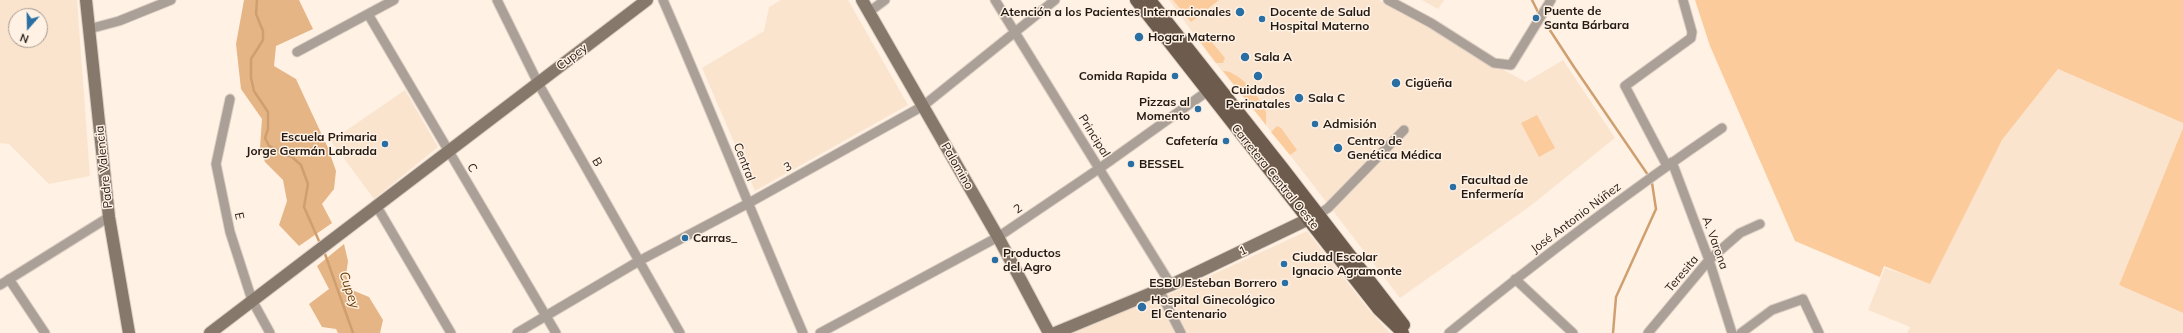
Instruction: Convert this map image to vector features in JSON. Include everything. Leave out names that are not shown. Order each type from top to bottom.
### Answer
[{"type":"main road","name":"Carretera Central Oeste","points":[[1136,0],[1212,88],[1410,333]]},
{"type":"main road","name":"Carretera Central Oeste","points":[[1150,0],[1212,88]]},
{"type":"main road","name":"Carretera Central Oeste","points":[[1314,216],[1379,310],[1403,333]]},
{"type":"street","name":"Padre Valencia","points":[[86,0],[88,29],[110,217],[129,333]]},
{"type":"street","points":[[88,29],[119,21],[171,0]]},
{"type":"street","points":[[296,52],[394,0]]},
{"type":"street","name":"B","points":[[497,0],[538,83],[680,333]]},
{"type":"street","name":"Cupey","points":[[210,333],[448,150],[647,0]]},
{"type":"street","name":"Central","points":[[663,0],[716,122],[748,204],[803,333]]},
{"type":"street","name":"Palomino","points":[[862,0],[998,238],[1049,333]]},
{"type":"street","points":[[869,12],[885,0]]},
{"type":"street","name":"Principal","points":[[995,0],[1171,285]]},
{"type":"street","name":"3","points":[[517,333],[639,261],[748,204],[923,106],[1055,0]]},
{"type":"street","points":[[1388,0],[1431,22],[1494,63],[1511,65],[1551,1]]},
{"type":"street","name":"A. Varona","points":[[1683,0],[1692,32],[1691,38],[1625,86],[1670,164],[1709,260],[1732,333]]},
{"type":"street","name":"C","points":[[368,14],[556,333]]},
{"type":"street","name":"2","points":[[820,333],[998,238],[1100,168],[1212,88]]},
{"type":"street","name":"E","points":[[230,99],[216,164],[230,232],[252,300],[270,333]]},
{"type":"street","name":"José Antonio Núñez","points":[[1449,333],[1515,279],[1670,164],[1722,128]]},
{"type":"street","name":"1","points":[[1055,333],[1171,285],[1328,208],[1404,130]]},
{"type":"street","points":[[376,205],[451,333]]},
{"type":"street","points":[[0,285],[110,217]]},
{"type":"street","name":"Teresita","points":[[1648,333],[1709,260],[1740,233],[1760,224]]},
{"type":"street","points":[[9,279],[45,333]]},
{"type":"street","points":[[1515,279],[1573,333]]},
{"type":"street","points":[[1159,290],[1181,333]]},
{"type":"street","points":[[1741,333],[1772,310],[1803,298],[1819,333]]},
{"type":"shaded area","points":[[0,0],[77,0],[90,176],[49,184],[9,144],[0,143]]},
{"type":"shaded area","points":[[244,0],[299,0],[313,29],[276,46],[274,66],[296,79],[328,148],[336,171],[334,189],[322,204],[332,223],[299,246],[279,225],[287,201],[283,180],[265,162],[260,148],[262,119],[241,89],[236,44]]},
{"type":"shaded area","points":[[781,0],[848,0],[908,105],[755,191],[702,68],[764,31],[769,7]]},
{"type":"shaded area","points":[[1169,0],[1379,0],[1429,25],[1463,48],[1526,82],[1563,60],[1615,138],[1529,207],[1400,298],[1290,155],[1206,51]]},
{"type":"shaded area","points":[[1173,0],[1219,0],[1191,22]]},
{"type":"shaded area","points":[[1422,0],[1444,0],[1438,9]]},
{"type":"shaded area","points":[[1695,0],[2183,0],[2183,123],[2058,69],[2002,140],[1930,284],[1884,266],[1880,277],[1795,241],[1710,46]]},
{"type":"shaded area","points":[[1205,34],[1225,58],[1223,63],[1216,63],[1199,40]]},
{"type":"shaded area","points":[[2058,69],[2183,123],[2183,128],[2119,285],[2183,313],[2183,333],[1907,333],[1910,327],[1868,310],[1885,268],[1930,283],[2002,140]]},
{"type":"shaded area","points":[[1223,71],[1229,72],[1241,79],[1258,97],[1265,109],[1266,125]]},
{"type":"shaded area","name":"Escuela Primaria Jorge Germán Labrada","points":[[405,90],[438,147],[374,199],[331,141]]},
{"type":"shaded area","points":[[1537,115],[1555,148],[1539,157],[1521,123]]},
{"type":"shaded area","points":[[1277,126],[1281,128],[1297,150],[1290,155],[1271,132]]},
{"type":"shaded area","points":[[2183,128],[2183,313],[2119,285]]},
{"type":"shaded area","name":"Ciudad Escolar Ignacio Agramonte","points":[[1307,231],[1369,310],[1390,333],[1186,333],[1166,296]]},
{"type":"shaded area","points":[[344,244],[348,261],[346,275],[352,290],[369,297],[383,320],[380,333],[338,333],[336,329],[322,327],[309,304],[329,289],[317,266]]},
{"type":"shaded area","name":"Hospital Ginecológico El Centenario","points":[[1159,290],[1181,333],[1055,333]]},
{"type":"waterway","name":"Cupey","points":[[257,0],[256,14],[263,31],[263,40],[251,59],[251,78],[254,91],[268,112],[268,129],[265,138],[269,146],[292,157],[301,165],[308,184],[304,207],[319,241]]},
{"type":"waterway","points":[[1532,0],[1539,14]]},
{"type":"waterway","points":[[1542,18],[1648,175]]},
{"type":"waterway","points":[[1613,333],[1616,297],[1656,209],[1652,183]]},
{"type":"waterway","name":"Cupey","points":[[325,254],[353,333]]},
{"type":"place","name":"Atención a los Pacientes Internacionales","points":[[1240,12]]},
{"type":"place","name":"Puente de Santa Bárbara","points":[[1536,18]]},
{"type":"place","name":"Docente de Salud Hospital Materno","points":[[1262,19]]},
{"type":"place","name":"Hogar Materno","points":[[1139,37]]},
{"type":"place","name":"Sala A","points":[[1245,57]]},
{"type":"place","name":"Comida Rapida","points":[[1175,76]]},
{"type":"place","name":"Cuidados Perinatales","points":[[1258,76]]},
{"type":"place","name":"Cigüeña","points":[[1396,83]]},
{"type":"place","name":"Sala C","points":[[1299,98]]},
{"type":"place","name":"Pizzas al Momento","points":[[1198,109]]},
{"type":"place","name":"Admisión","points":[[1315,124]]},
{"type":"place","name":"Cafetería","points":[[1226,141]]},
{"type":"place","name":"Escuela Primaria Jorge Germán Labrada","points":[[385,144]]},
{"type":"place","name":"Centro de Genética Médica","points":[[1338,148]]},
{"type":"place","name":"BESSEL","points":[[1131,164]]},
{"type":"place","name":"Facultad de Enfermería","points":[[1453,187]]},
{"type":"place","name":"Carras_","points":[[685,238]]},
{"type":"place","name":"Productos del Agro","points":[[995,260]]},
{"type":"place","name":"Ciudad Escolar Ignacio Agramonte","points":[[1284,264]]},
{"type":"place","name":"ESBU Esteban Borrero","points":[[1285,283]]},
{"type":"place","name":"Hospital Ginecológico El Centenario","points":[[1142,307]]}]
